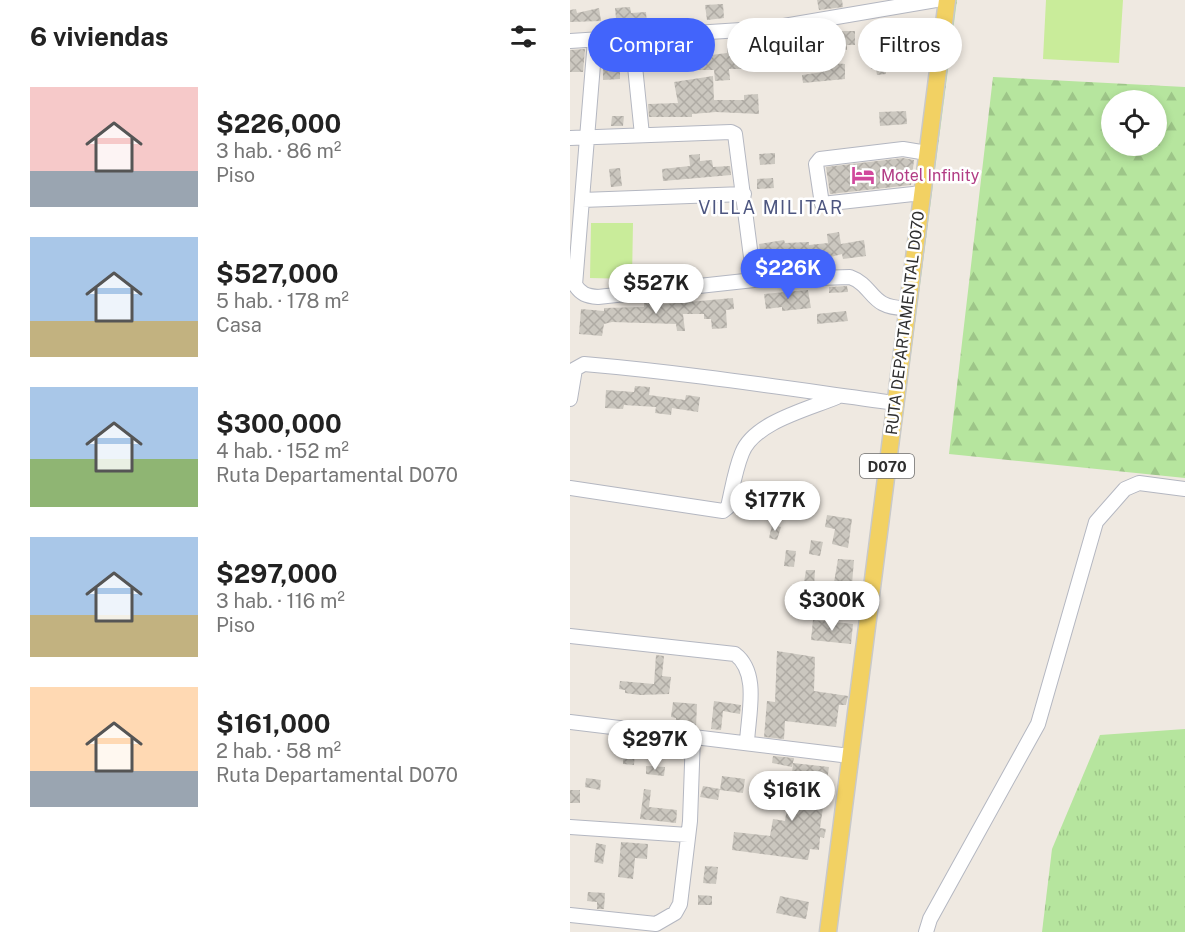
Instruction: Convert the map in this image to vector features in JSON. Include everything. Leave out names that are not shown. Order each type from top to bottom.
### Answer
[{"type":"main road","name":"RUTA DEPARTAMENTAL D070","points":[[828,932],[946,0]]},
{"type":"street","points":[[850,15],[851,0]]},
{"type":"street","points":[[715,32],[772,28],[936,0]]},
{"type":"street","points":[[570,41],[588,40]]},
{"type":"street","points":[[592,72],[575,285],[587,296],[754,280],[850,277],[859,280],[872,297],[889,306],[907,308]]},
{"type":"street","points":[[636,72],[642,135]]},
{"type":"street","points":[[570,138],[731,132],[736,138],[754,280]]},
{"type":"street","points":[[922,194],[822,204],[816,164],[820,159],[903,149],[927,153]]},
{"type":"street","points":[[582,200],[744,194]]},
{"type":"street","points":[[570,399],[575,369],[584,364],[684,373],[837,397],[895,402]]},
{"type":"street","points":[[570,488],[723,511],[728,507],[742,453],[754,435],[788,417],[837,397]]},
{"type":"street","points":[[926,932],[930,919],[1038,724],[1096,522],[1125,489],[1139,483],[1185,489]]},
{"type":"street","points":[[570,636],[735,654],[746,666],[750,677],[747,743]]},
{"type":"street","points":[[570,722],[850,756]]},
{"type":"street","points":[[570,915],[656,924],[667,919],[680,904],[688,835],[693,736]]},
{"type":"street","points":[[570,827],[688,835]]},
{"type":"green space","points":[[951,0],[957,0],[955,18],[949,18]]},
{"type":"green space","points":[[1046,0],[1123,0],[1119,63],[1043,59]]},
{"type":"green space","points":[[943,72],[948,72],[836,932],[833,932]]},
{"type":"green space","points":[[993,77],[1185,87],[1185,478],[949,454]]},
{"type":"green space","points":[[591,223],[633,223],[632,279],[590,278]]},
{"type":"green space","points":[[1185,729],[1185,932],[1042,932],[1052,849],[1100,735]]},
{"type":"building","points":[[817,0],[842,0],[843,7],[819,10]]},
{"type":"building","points":[[723,4],[724,18],[707,18],[705,5]]},
{"type":"building","points":[[630,7],[631,13],[646,12],[646,18],[616,18],[615,8]]},
{"type":"building","points":[[599,8],[601,18],[570,22],[570,10],[576,9],[577,13]]},
{"type":"building","points":[[846,31],[855,31],[855,45],[847,45],[847,50]]},
{"type":"building","points":[[585,49],[583,72],[570,72],[570,50]]},
{"type":"building","points":[[727,53],[727,72],[729,72],[730,80],[715,81],[715,54]]},
{"type":"building","points":[[603,72],[620,72],[620,79],[603,80]]},
{"type":"building","points":[[845,72],[845,79],[803,83],[802,75]]},
{"type":"building","points":[[876,72],[886,72],[886,74],[877,75]]},
{"type":"building","points":[[713,76],[714,100],[744,100],[744,95],[758,94],[759,114],[716,112],[692,114],[692,117],[649,117],[648,104],[678,103],[674,82]]},
{"type":"building","points":[[906,111],[907,124],[880,126],[879,112]]},
{"type":"building","points":[[612,116],[624,116],[623,126],[611,126]]},
{"type":"building","points":[[775,153],[775,164],[760,165],[759,154]]},
{"type":"building","points":[[700,154],[700,161],[712,160],[713,167],[730,166],[731,175],[663,181],[662,169],[690,166],[689,155]]},
{"type":"building","points":[[903,158],[914,160],[911,185],[830,194],[826,167]]},
{"type":"building","points":[[620,168],[622,186],[611,187],[609,169]]},
{"type":"building","points":[[773,178],[774,188],[757,189],[757,179]]},
{"type":"building","points":[[839,232],[841,244],[864,240],[866,256],[843,259],[842,254],[816,261],[816,257],[803,259],[803,257],[762,263],[759,244],[784,240],[785,243],[809,242],[809,245],[828,243],[827,234]]},
{"type":"building","points":[[847,286],[848,292],[829,293],[829,287]]},
{"type":"building","points":[[808,290],[811,308],[782,311],[782,307],[766,309],[764,294]]},
{"type":"building","points":[[733,298],[734,309],[726,310],[727,328],[712,329],[711,319],[704,319],[704,314],[683,314],[685,331],[677,331],[676,324],[612,322],[604,324],[602,336],[579,334],[581,309],[604,311],[604,308],[644,307],[644,302],[655,302],[655,305]]},
{"type":"building","points":[[846,311],[848,321],[817,324],[817,314]]},
{"type":"building","points":[[635,386],[650,387],[649,395],[685,400],[686,395],[700,397],[698,412],[672,408],[671,415],[655,413],[656,407],[624,405],[623,409],[605,408],[606,390],[634,392]]},
{"type":"building","points":[[827,515],[852,519],[848,548],[832,544],[835,529],[825,527]]},
{"type":"building","points":[[772,525],[781,527],[777,540],[769,538]]},
{"type":"building","points":[[811,540],[823,542],[820,556],[809,554]]},
{"type":"building","points":[[786,550],[796,551],[794,567],[784,566]]},
{"type":"building","points":[[838,559],[854,560],[851,596],[832,594]]},
{"type":"building","points":[[806,570],[815,570],[814,588],[803,588]]},
{"type":"building","points":[[813,620],[853,624],[851,644],[811,640]]},
{"type":"building","points":[[777,651],[815,657],[814,691],[848,696],[846,705],[839,705],[836,727],[785,721],[784,739],[764,737],[767,701],[775,702]]},
{"type":"building","points":[[656,655],[664,656],[662,676],[671,677],[669,694],[640,695],[625,693],[625,690],[619,689],[620,681],[654,684]]},
{"type":"building","points":[[714,701],[741,705],[740,714],[723,711],[721,730],[711,729]]},
{"type":"building","points":[[673,702],[697,704],[696,728],[676,724],[676,718],[671,717]]},
{"type":"building","points":[[624,748],[635,749],[634,765],[623,764]]},
{"type":"building","points":[[773,756],[794,758],[792,767],[772,763]]},
{"type":"building","points":[[793,763],[829,767],[820,828],[826,829],[824,838],[820,837],[819,850],[810,849],[808,860],[732,850],[734,832],[770,836],[773,819],[785,821],[788,802],[773,799],[776,790],[812,798],[816,776],[792,774]]},
{"type":"building","points":[[646,766],[665,767],[664,776],[646,774]]},
{"type":"building","points":[[722,776],[745,779],[743,793],[720,790]]},
{"type":"building","points":[[586,778],[601,780],[600,790],[585,787]]},
{"type":"building","points":[[703,786],[720,789],[718,800],[700,797]]},
{"type":"building","points":[[644,789],[651,790],[649,807],[677,810],[676,823],[640,819]]},
{"type":"building","points":[[570,790],[580,790],[580,803],[570,803]]},
{"type":"building","points":[[621,842],[648,844],[647,859],[635,858],[633,879],[618,877]]},
{"type":"building","points":[[596,843],[606,845],[603,864],[594,862]]},
{"type":"building","points":[[705,866],[718,867],[716,884],[703,883]]},
{"type":"building","points":[[588,892],[605,893],[604,909],[597,909],[597,902],[587,901]]},
{"type":"building","points":[[698,895],[712,896],[712,905],[698,905]]},
{"type":"building","points":[[780,896],[809,902],[806,919],[776,913]]},
{"type":"place","name":"Motel Infinity","points":[[863,175]]},
{"type":"district","name":"VILLA MILITAR","points":[[771,207]]}]
